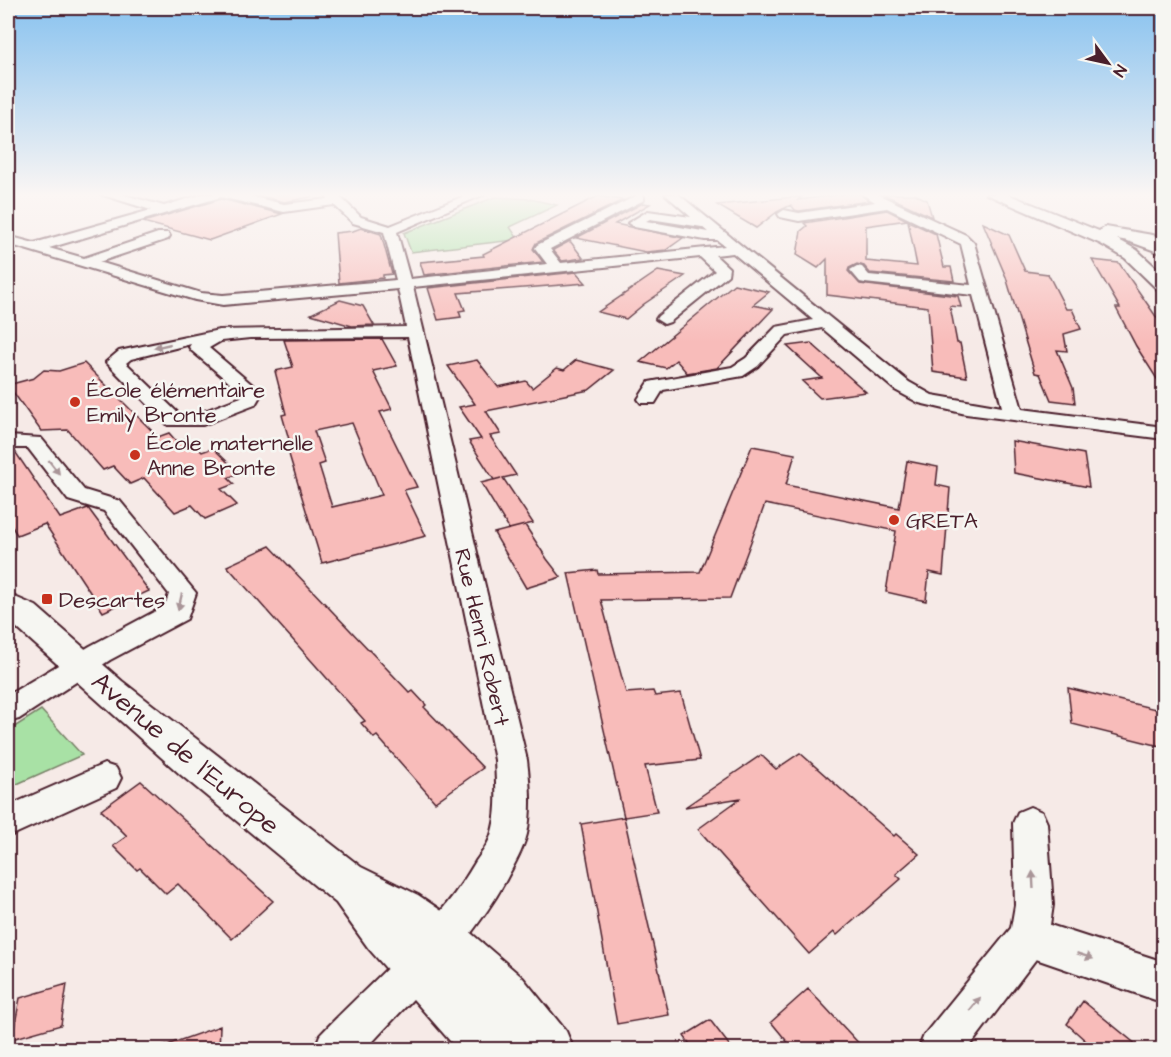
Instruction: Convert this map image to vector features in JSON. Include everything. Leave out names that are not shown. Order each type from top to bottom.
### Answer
[{"type":"main road","points":[[1124,243],[1131,254],[1162,283]]},
{"type":"main road","points":[[1138,243],[1161,247],[1162,283]]},
{"type":"main road","name":"Avenue de l’Europe","points":[[13,603],[195,763],[351,887],[386,932],[430,952],[505,996],[547,1050]]},
{"type":"main road","name":"Avenue de l’Europe","points":[[430,952],[495,1050]]},
{"type":"street","points":[[19,243],[200,297],[223,300],[404,284],[736,249]]},
{"type":"street","points":[[8,256],[49,243]]},
{"type":"street","points":[[82,263],[140,243]]},
{"type":"street","name":"Rue Henri Robert","points":[[335,1050],[430,952],[486,882],[509,835],[514,796],[511,760],[393,243]]},
{"type":"street","points":[[553,243],[542,248],[557,268]]},
{"type":"street","points":[[729,243],[902,386],[926,399],[966,408],[1164,433]]},
{"type":"street","points":[[967,243],[1013,413]]},
{"type":"street","points":[[664,319],[723,272],[722,268],[703,252]]},
{"type":"street","points":[[857,270],[865,279],[981,291]]},
{"type":"street","points":[[648,399],[656,386],[737,372],[752,362],[782,330],[825,323]]},
{"type":"street","points":[[219,335],[198,346],[254,393],[248,401],[196,421],[175,421],[115,362],[125,355],[219,335],[281,332],[415,332]]},
{"type":"street","points":[[8,441],[34,442],[76,495],[112,506],[183,593],[177,612],[81,665],[8,710]]},
{"type":"street","points":[[8,822],[104,778]]},
{"type":"street","points":[[939,1050],[1029,937],[1034,905],[1030,823]]},
{"type":"street","points":[[1029,937],[1164,983]]},
{"type":"green space","points":[[408,243],[485,243],[411,252]]},
{"type":"green space","points":[[41,710],[82,755],[8,788],[8,731]]},
{"type":"building","points":[[336,243],[384,243],[392,274],[383,275],[383,278],[339,283]]},
{"type":"building","points":[[504,243],[536,243],[533,249],[543,262],[424,275],[420,262],[484,256],[483,254]]},
{"type":"building","points":[[566,243],[572,243],[583,258],[562,261],[553,250]]},
{"type":"building","points":[[603,243],[675,243],[666,250],[646,252]]},
{"type":"building","points":[[799,243],[866,243],[866,261],[917,266],[912,243],[938,243],[944,267],[951,267],[954,281],[870,273],[864,266],[857,264],[848,271],[860,284],[958,296],[961,307],[950,306],[957,343],[960,343],[967,377],[933,372],[928,307],[827,295],[827,259],[818,268],[797,255]]},
{"type":"building","points":[[992,243],[1013,243],[1025,271],[1048,274],[1066,309],[1072,309],[1081,329],[1064,334],[1067,351],[1057,350],[1073,388],[1075,403],[1051,400],[1040,374],[1035,373],[1006,277]]},
{"type":"building","points":[[1092,260],[1119,263],[1164,328],[1164,390],[1136,346],[1116,308],[1120,308]]},
{"type":"building","points":[[658,271],[685,276],[626,319],[598,312]]},
{"type":"building","points":[[576,272],[586,283],[458,293],[465,310],[459,311],[461,317],[438,320],[428,288]]},
{"type":"building","points":[[734,284],[769,292],[753,305],[773,309],[717,368],[687,373],[676,360],[666,368],[640,362]]},
{"type":"building","points":[[340,300],[363,306],[374,325],[352,326],[311,314]]},
{"type":"building","points":[[382,339],[397,366],[373,371],[392,409],[380,412],[417,487],[404,490],[426,536],[322,563],[288,451],[292,450],[282,415],[286,414],[275,371],[293,367],[284,340]],"holes":[[[352,423],[382,495],[332,507],[319,465],[325,463],[314,431]]]},
{"type":"building","points":[[811,343],[866,392],[820,398],[802,381],[822,378],[787,346]]},
{"type":"building","points":[[477,360],[498,387],[526,381],[532,388],[557,368],[564,370],[576,360],[614,370],[589,390],[486,411],[501,434],[490,436],[516,475],[503,478],[533,523],[509,529],[481,483],[494,480],[469,441],[481,439],[459,407],[475,404],[448,366]]},
{"type":"building","points":[[84,363],[158,437],[169,433],[177,442],[187,438],[202,452],[213,448],[239,473],[228,478],[234,484],[221,489],[237,505],[205,519],[192,505],[175,512],[144,478],[130,484],[113,466],[103,470],[68,430],[41,431],[8,385],[34,378],[44,370],[59,371]]},
{"type":"building","points":[[1012,441],[1084,454],[1089,487],[1014,473]]},
{"type":"building","points":[[752,446],[795,454],[786,485],[899,508],[907,461],[938,467],[936,485],[950,488],[943,575],[929,572],[926,601],[886,592],[896,531],[765,504],[730,598],[601,600],[626,693],[653,691],[655,696],[681,693],[700,760],[645,766],[657,812],[624,817],[568,573],[597,570],[598,574],[700,572]]},
{"type":"building","points":[[8,450],[14,450],[60,518],[88,508],[149,591],[103,612],[45,524],[17,535],[8,520]]},
{"type":"building","points":[[525,525],[561,577],[526,588],[494,533]]},
{"type":"building","points":[[270,546],[410,693],[413,691],[426,705],[424,707],[483,768],[435,802],[377,736],[374,738],[361,723],[365,721],[227,566]]},
{"type":"building","points":[[1068,688],[1164,711],[1164,747],[1072,724]]},
{"type":"building","points":[[800,753],[894,836],[896,834],[919,854],[896,874],[901,879],[837,935],[834,932],[809,954],[698,829],[741,798],[685,807],[761,755],[776,769]]},
{"type":"building","points":[[141,781],[273,901],[232,939],[178,884],[166,894],[140,868],[137,870],[113,846],[127,836],[101,810]]},
{"type":"building","points":[[624,817],[669,1015],[617,1024],[581,824]]},
{"type":"building","points":[[67,984],[61,1025],[12,1039],[20,998]]},
{"type":"building","points":[[808,989],[865,1050],[794,1050],[771,1022]]},
{"type":"building","points":[[1083,1001],[1143,1050],[1096,1050],[1067,1024]]},
{"type":"building","points":[[710,1020],[733,1050],[694,1050],[684,1036]]},
{"type":"building","points":[[220,1026],[219,1050],[161,1050],[161,1047]]},
{"type":"place","name":"École élémentaire Emily Bronte","points":[[75,402]]},
{"type":"place","name":"École maternelle Anne Bronte","points":[[135,455]]},
{"type":"place","name":"GRETA","points":[[894,520]]},
{"type":"place","name":"Descartes","points":[[47,599]]}]
